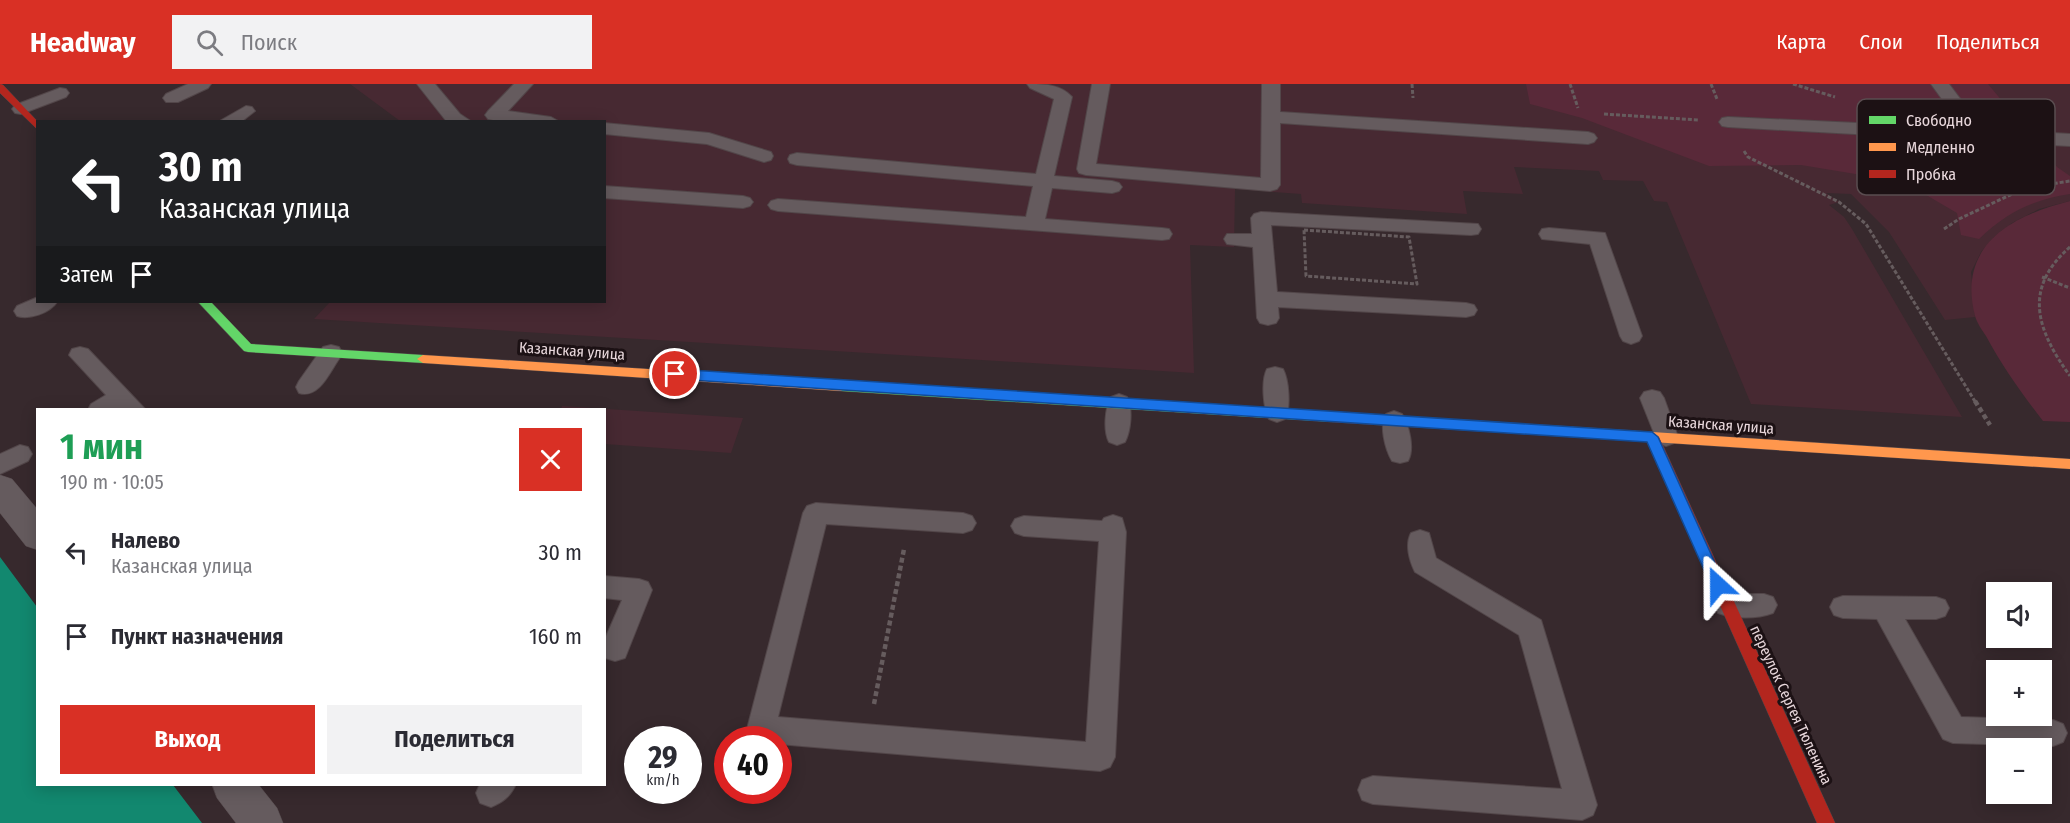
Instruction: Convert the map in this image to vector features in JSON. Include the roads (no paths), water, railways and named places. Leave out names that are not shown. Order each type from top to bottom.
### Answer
[{"type":"street","points":[[0,87],[12,108],[36,126]]},
{"type":"street","name":"Казанская улица","points":[[205,303],[248,348],[2070,465]]},
{"type":"street","name":"переулок Сергея Тюленина","points":[[1659,437],[1726,605],[1826,823]]},
{"type":"street","points":[[0,488],[36,533]]},
{"type":"street","points":[[234,786],[262,823]]},
{"type":"lane","points":[[172,98],[202,84]]},
{"type":"lane","points":[[426,84],[454,118],[459,120]]},
{"type":"lane","points":[[494,115],[524,84]]},
{"type":"lane","points":[[1034,224],[1063,96],[1036,84]]},
{"type":"lane","points":[[1101,84],[1086,169],[1270,185],[1271,84]]},
{"type":"lane","points":[[1940,84],[1951,99]]},
{"type":"lane","points":[[12,108],[60,93]]},
{"type":"lane","points":[[230,120],[246,111]]},
{"type":"lane","points":[[473,120],[494,115],[535,120]]},
{"type":"lane","points":[[1271,117],[1588,138]]},
{"type":"lane","points":[[1728,122],[1857,128]]},
{"type":"lane","points":[[606,128],[709,139],[764,156]]},
{"type":"lane","points":[[2055,139],[2070,140]]},
{"type":"lane","points":[[797,159],[1142,190]]},
{"type":"lane","points":[[606,192],[743,202]]},
{"type":"lane","points":[[778,205],[1162,234]]},
{"type":"lane","points":[[1466,310],[1267,309],[1261,218],[1471,229]]},
{"type":"lane","points":[[1549,234],[1598,238],[1631,336]]},
{"type":"lane","points":[[1234,239],[1262,240]]},
{"type":"lane","points":[[25,311],[44,303]]},
{"type":"lane","points":[[307,387],[331,353]]},
{"type":"lane","points":[[80,355],[129,403]]},
{"type":"lane","points":[[1275,375],[1276,413]]},
{"type":"lane","points":[[1652,398],[1659,437]]},
{"type":"lane","points":[[108,408],[129,403]]},
{"type":"lane","points":[[1117,436],[1119,403]]},
{"type":"lane","points":[[1394,420],[1400,454]]},
{"type":"lane","points":[[963,523],[816,513],[761,729],[1100,757],[1113,529],[1024,526]]},
{"type":"lane","points":[[1373,790],[1582,805],[1531,628],[1424,564],[1420,540]]},
{"type":"lane","points":[[606,587],[639,590],[615,649]]},
{"type":"lane","points":[[1726,605],[1764,605]]},
{"type":"lane","points":[[1844,607],[1936,608]]},
{"type":"lane","points":[[1884,607],[1953,730],[2053,733]]}]
